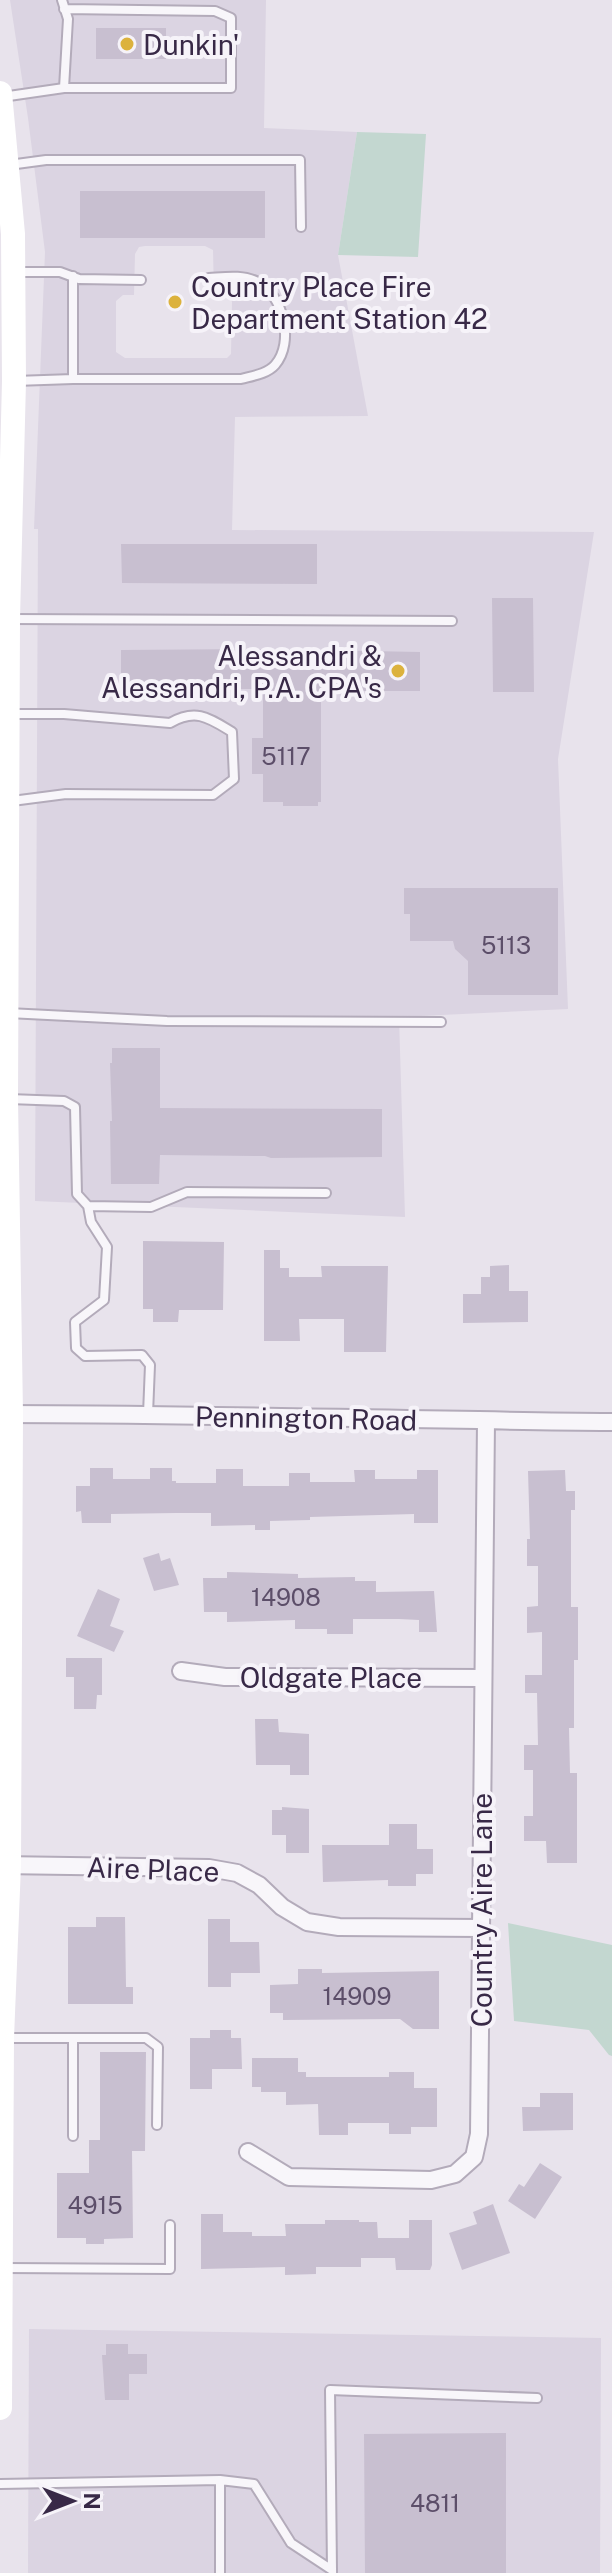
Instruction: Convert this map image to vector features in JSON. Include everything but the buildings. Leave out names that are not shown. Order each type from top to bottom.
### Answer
[{"type":"main road","points":[[0,95],[6,236],[14,272],[8,619],[7,1013],[3,1099],[4,1865],[0,2408]]},
{"type":"street","name":"Pennington Road","points":[[5,1414],[612,1422]]},
{"type":"street","name":"Country Aire Lane","points":[[248,2152],[289,2177],[431,2180],[455,2174],[474,2157],[479,2134],[486,1421]]},
{"type":"street","name":"Oldgate Place","points":[[181,1671],[225,1677],[482,1678]]},
{"type":"street","name":"Aire Place","points":[[4,1865],[209,1868],[237,1873],[259,1885],[282,1907],[307,1922],[339,1927],[481,1928]]},
{"type":"lane","points":[[0,95],[64,88],[231,88],[231,18],[215,11],[63,4],[68,19],[64,88]]},
{"type":"lane","points":[[4,166],[46,160],[300,160],[301,227]]},
{"type":"lane","points":[[14,272],[60,272],[79,279],[141,280]]},
{"type":"lane","points":[[73,276],[73,379]]},
{"type":"lane","points":[[14,381],[241,379],[265,372],[275,365],[283,349],[281,310],[275,298],[255,281],[240,277],[209,278]]},
{"type":"lane","points":[[8,619],[452,621]]},
{"type":"lane","points":[[7,802],[66,794],[213,795],[234,779],[232,732],[204,716],[183,715],[170,723],[64,714],[8,714]]},
{"type":"lane","points":[[7,1013],[167,1021],[441,1022]]},
{"type":"lane","points":[[3,1099],[64,1101],[75,1107],[77,1194],[88,1206],[91,1222],[107,1247],[104,1300],[75,1322],[76,1348],[85,1356],[142,1355],[150,1365],[148,1414]]},
{"type":"lane","points":[[88,1206],[151,1207],[187,1192],[326,1193]]},
{"type":"lane","points":[[2,2038],[146,2038],[152,2041],[158,2047],[157,2125]]},
{"type":"lane","points":[[73,2038],[73,2136]]},
{"type":"lane","points":[[1,2268],[170,2269],[170,2225]]},
{"type":"lane","points":[[332,2572],[330,2390],[537,2398]]},
{"type":"lane","points":[[0,2484],[220,2480],[254,2484],[291,2543],[332,2572]]},
{"type":"lane","points":[[220,2480],[220,2573]]},
{"type":"shaded area","points":[[10,0],[266,0],[264,128],[357,132],[338,255],[368,416],[235,417],[232,530],[594,532],[558,759],[568,1009],[399,1017],[405,1217],[35,1201],[38,529],[34,529],[45,252]],"holes":[[[205,246],[213,250],[214,293],[225,293],[232,302],[231,354],[227,358],[125,358],[116,352],[116,301],[123,295],[134,295],[135,254],[139,247]]]},
{"type":"shaded area","points":[[29,2329],[601,2338],[600,2573],[28,2573]]},
{"type":"green space","points":[[357,132],[426,134],[418,257],[338,255]]},
{"type":"green space","points":[[508,1923],[612,1945],[612,2056],[589,2030],[514,2021]]},
{"type":"place","name":"Dunkin'","points":[[127,44]]},
{"type":"place","name":"Country Place Fire Department Station 42","points":[[175,302]]},
{"type":"place","name":"Alessandri & Alessandri, P.A. CPA's","points":[[398,671]]}]
